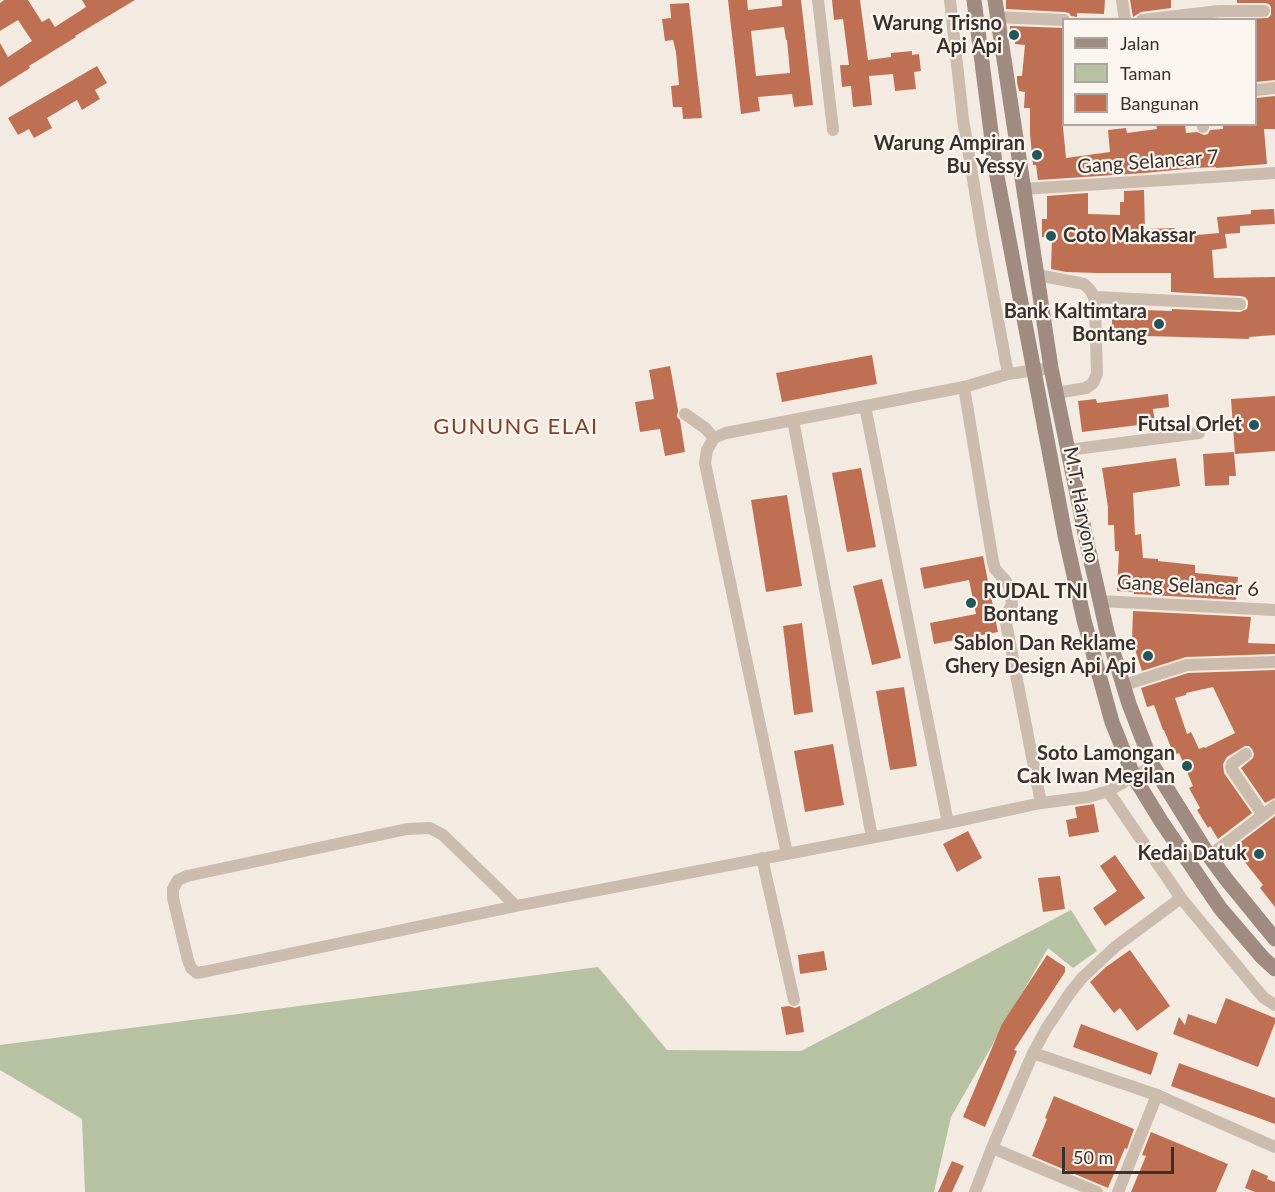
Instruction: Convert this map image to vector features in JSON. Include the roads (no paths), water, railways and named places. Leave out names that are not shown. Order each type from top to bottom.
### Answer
[{"type":"main road","name":"M.T. Haryono","points":[[974,0],[996,171],[1065,535],[1084,620],[1112,722],[1134,777],[1161,821],[1220,908],[1275,969]]},
{"type":"main road","name":"M.T. Haryono","points":[[995,0],[1051,368],[1107,632],[1129,704],[1153,766],[1209,856],[1275,939]]},
{"type":"street","points":[[818,0],[833,130]]},
{"type":"street","points":[[950,0],[965,130],[1008,374]]},
{"type":"street","points":[[1122,0],[1125,18]]},
{"type":"street","points":[[1153,18],[1218,6],[1264,10]]},
{"type":"street","points":[[997,17],[1062,20]]},
{"type":"street","points":[[1257,90],[1275,88]]},
{"type":"street","name":"Gang Selancar 7","points":[[1023,189],[1275,173]]},
{"type":"street","points":[[1038,275],[1084,284],[1094,297],[1097,374],[1093,383],[1086,388],[1056,393]]},
{"type":"street","points":[[1094,297],[1240,304]]},
{"type":"street","points":[[787,854],[707,480],[705,463],[707,450],[714,438],[726,432],[964,387],[1008,374],[1051,368]]},
{"type":"street","points":[[964,387],[993,562],[995,569],[1009,586],[1012,604],[1006,616],[1006,623],[1041,803]]},
{"type":"street","points":[[865,406],[948,823]]},
{"type":"street","points":[[685,414],[705,428],[714,438]]},
{"type":"street","points":[[793,420],[872,837]]},
{"type":"street","points":[[1068,450],[1199,433]]},
{"type":"street","name":"Gang Selancar 6","points":[[1100,601],[1275,610]]},
{"type":"street","points":[[1124,685],[1187,665],[1275,662]]},
{"type":"street","points":[[1246,754],[1231,767],[1263,815]]},
{"type":"street","points":[[516,906],[443,835],[430,828],[407,829],[187,876],[178,880],[173,889],[173,898],[188,960],[191,968],[197,973],[516,906],[1041,803],[1088,797],[1108,791],[1153,766]]},
{"type":"street","points":[[1108,791],[1181,898],[1264,998],[1275,1005]]},
{"type":"street","points":[[1209,856],[1275,806]]},
{"type":"street","points":[[762,858],[794,1000]]},
{"type":"street","points":[[975,1192],[1033,1053],[1070,993],[1082,978],[1115,947],[1181,898]]},
{"type":"street","points":[[1033,1053],[1157,1095],[1275,1147]]},
{"type":"street","points":[[1118,1192],[1157,1095]]},
{"type":"street","points":[[992,1148],[1097,1192]]},
{"type":"place","name":"Warung Trisno Api Api","points":[[1014,35]]},
{"type":"place","name":"Warung Ampiran Bu Yessy","points":[[1037,155]]},
{"type":"place","name":"Coto Makassar","points":[[1051,236]]},
{"type":"place","name":"Bank Kaltimtara Bontang","points":[[1159,324]]},
{"type":"place","name":"Futsal Orlet","points":[[1254,425]]},
{"type":"place","name":"RUDAL TNI Bontang","points":[[971,603]]},
{"type":"place","name":"Sablon Dan Reklame Ghery Design Api Api","points":[[1148,656]]},
{"type":"place","name":"Soto Lamongan Cak Iwan Megilan","points":[[1187,766]]},
{"type":"place","name":"Kedai Datuk","points":[[1259,854]]},
{"type":"district","name":"GUNUNG ELAI","points":[[516,427]]}]
